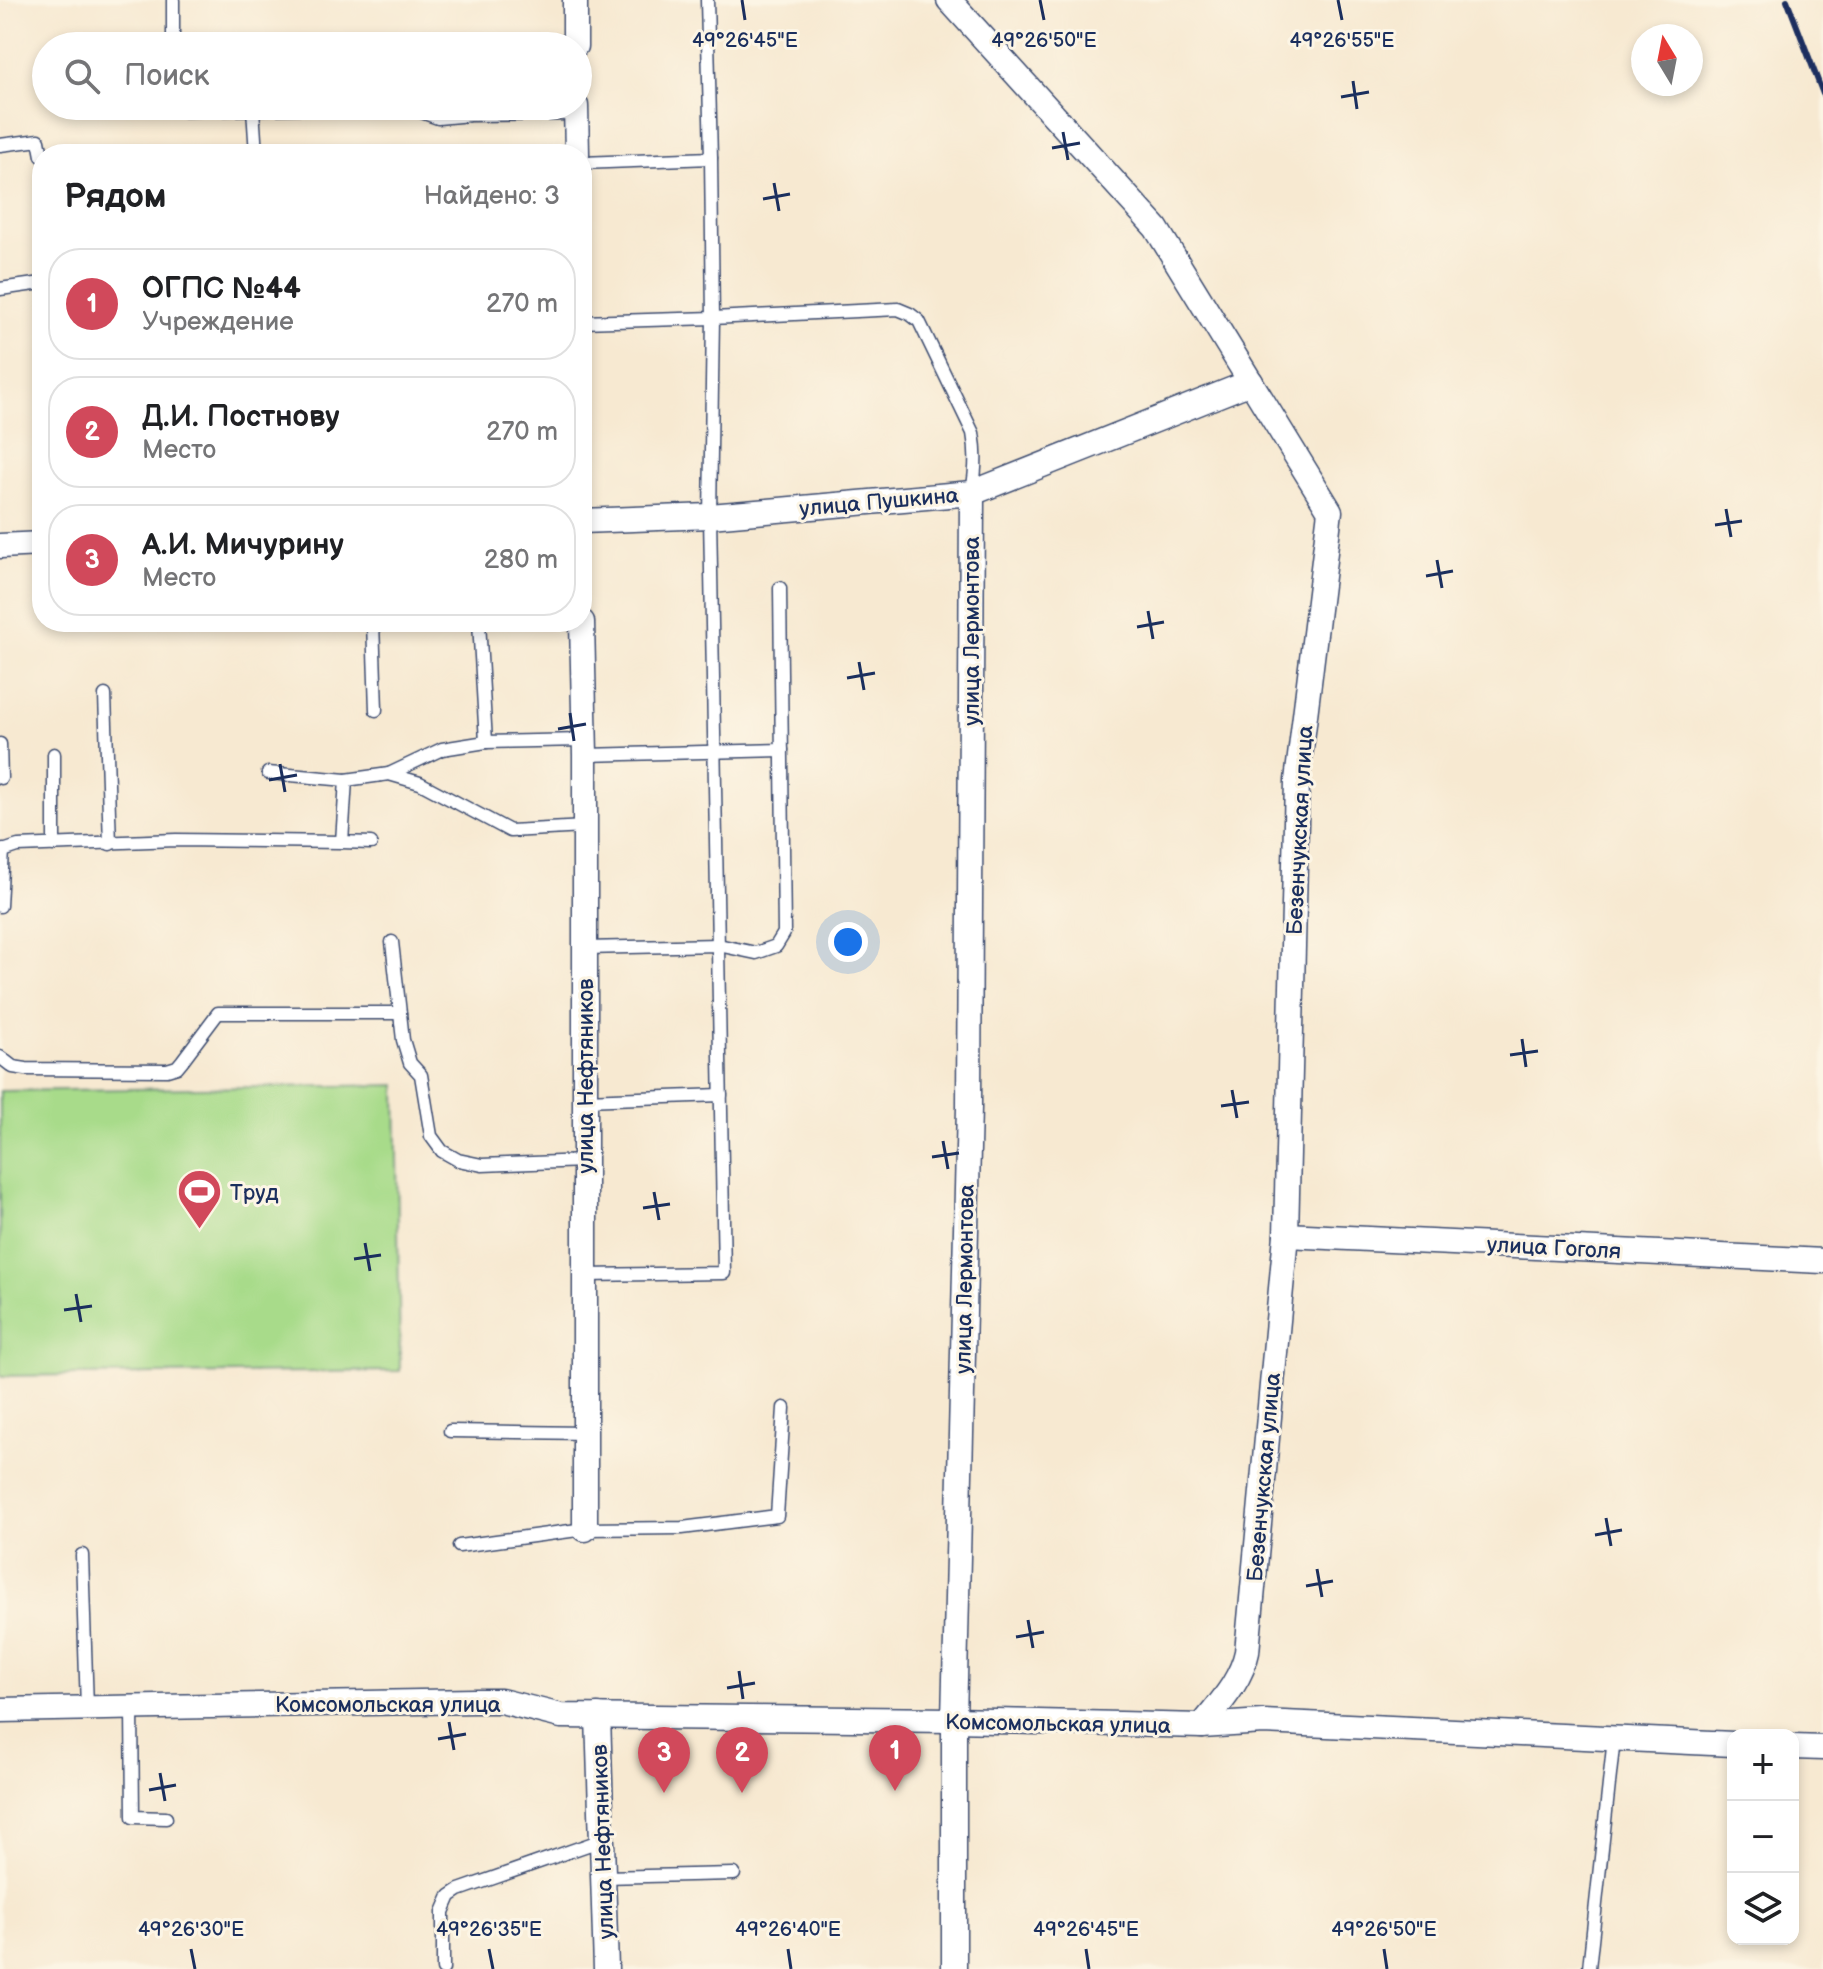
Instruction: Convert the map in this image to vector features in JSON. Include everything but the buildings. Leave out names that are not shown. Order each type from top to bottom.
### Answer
[{"type":"street","points":[[575,0],[575,32]]},
{"type":"street","name":"Безенчукская улица","points":[[949,0],[1156,228],[1330,511],[1297,781],[1286,1235],[1247,1652],[1244,1667],[1235,1683],[1202,1726]]},
{"type":"street","points":[[576,120],[577,144]]},
{"type":"street","name":"улица Пушкина","points":[[592,521],[710,516],[972,493],[1251,382]]},
{"type":"street","name":"улица Лермонтова","points":[[954,1969],[954,1720],[969,1107],[972,493]]},
{"type":"street","points":[[0,546],[32,544]]},
{"type":"street","name":"улица Нефтяников","points":[[582,632],[585,748],[585,1529]]},
{"type":"street","name":"улица Гоголя","points":[[1286,1235],[1823,1261]]},
{"type":"street","name":"Комсомольская улица","points":[[0,1710],[501,1701],[561,1716],[1202,1726],[1263,1722],[1727,1744]]},
{"type":"street","name":"улица Нефтяников","points":[[598,1716],[606,1969]]},
{"type":"street","points":[[1799,1747],[1823,1748]]},
{"type":"lane","points":[[173,0],[173,32]]},
{"type":"lane","points":[[585,1275],[724,1273],[710,516],[713,318],[707,0]]},
{"type":"lane","points":[[254,120],[255,144]]},
{"type":"lane","points":[[0,145],[39,140],[40,144]]},
{"type":"lane","points":[[592,163],[711,158]]},
{"type":"lane","points":[[0,289],[32,284]]},
{"type":"lane","points":[[592,322],[898,309],[910,314],[925,331],[973,433],[977,452],[972,493]]},
{"type":"lane","points":[[585,948],[718,945],[756,953],[776,946],[784,933],[780,588]]},
{"type":"lane","points":[[373,632],[376,710]]},
{"type":"lane","points":[[480,632],[486,742]]},
{"type":"lane","points":[[105,695],[110,844]]},
{"type":"lane","points":[[268,773],[346,780],[389,774],[442,749],[486,742],[715,752],[782,750]]},
{"type":"lane","points":[[0,744],[1,778]]},
{"type":"lane","points":[[54,754],[54,845]]},
{"type":"lane","points":[[389,774],[420,783],[510,831],[585,827]]},
{"type":"lane","points":[[342,842],[346,780]]},
{"type":"lane","points":[[0,906],[2,851],[18,846],[176,840],[371,843]]},
{"type":"lane","points":[[392,942],[403,1040],[410,1063],[421,1075],[431,1136],[442,1151],[458,1160],[482,1165],[585,1161]]},
{"type":"lane","points":[[0,1057],[13,1067],[26,1069],[167,1070],[177,1067],[218,1013],[400,1013]]},
{"type":"lane","points":[[585,1100],[721,1095]]},
{"type":"lane","points":[[459,1546],[585,1529],[682,1528],[777,1516],[784,1408]]},
{"type":"lane","points":[[450,1431],[585,1433]]},
{"type":"lane","points":[[82,1555],[87,1708]]},
{"type":"lane","points":[[132,1708],[133,1817],[166,1818]]},
{"type":"lane","points":[[1589,1968],[1614,1738]]},
{"type":"lane","points":[[443,1969],[443,1912],[450,1896],[459,1890],[602,1840]]},
{"type":"lane","points":[[603,1877],[734,1874]]},
{"type":"green space","name":"Труд","points":[[396,1085],[400,1371],[0,1376],[0,1091]]},
{"type":"railway","points":[[1787,0],[1823,94]]},
{"type":"place","name":"Труд","points":[[199,1231]]},
{"type":"place","name":"ОГПС №44","points":[[895,1791]]},
{"type":"place","name":"А.И. Мичурину","points":[[664,1793]]},
{"type":"place","name":"Д.И. Постнову","points":[[742,1793]]}]
